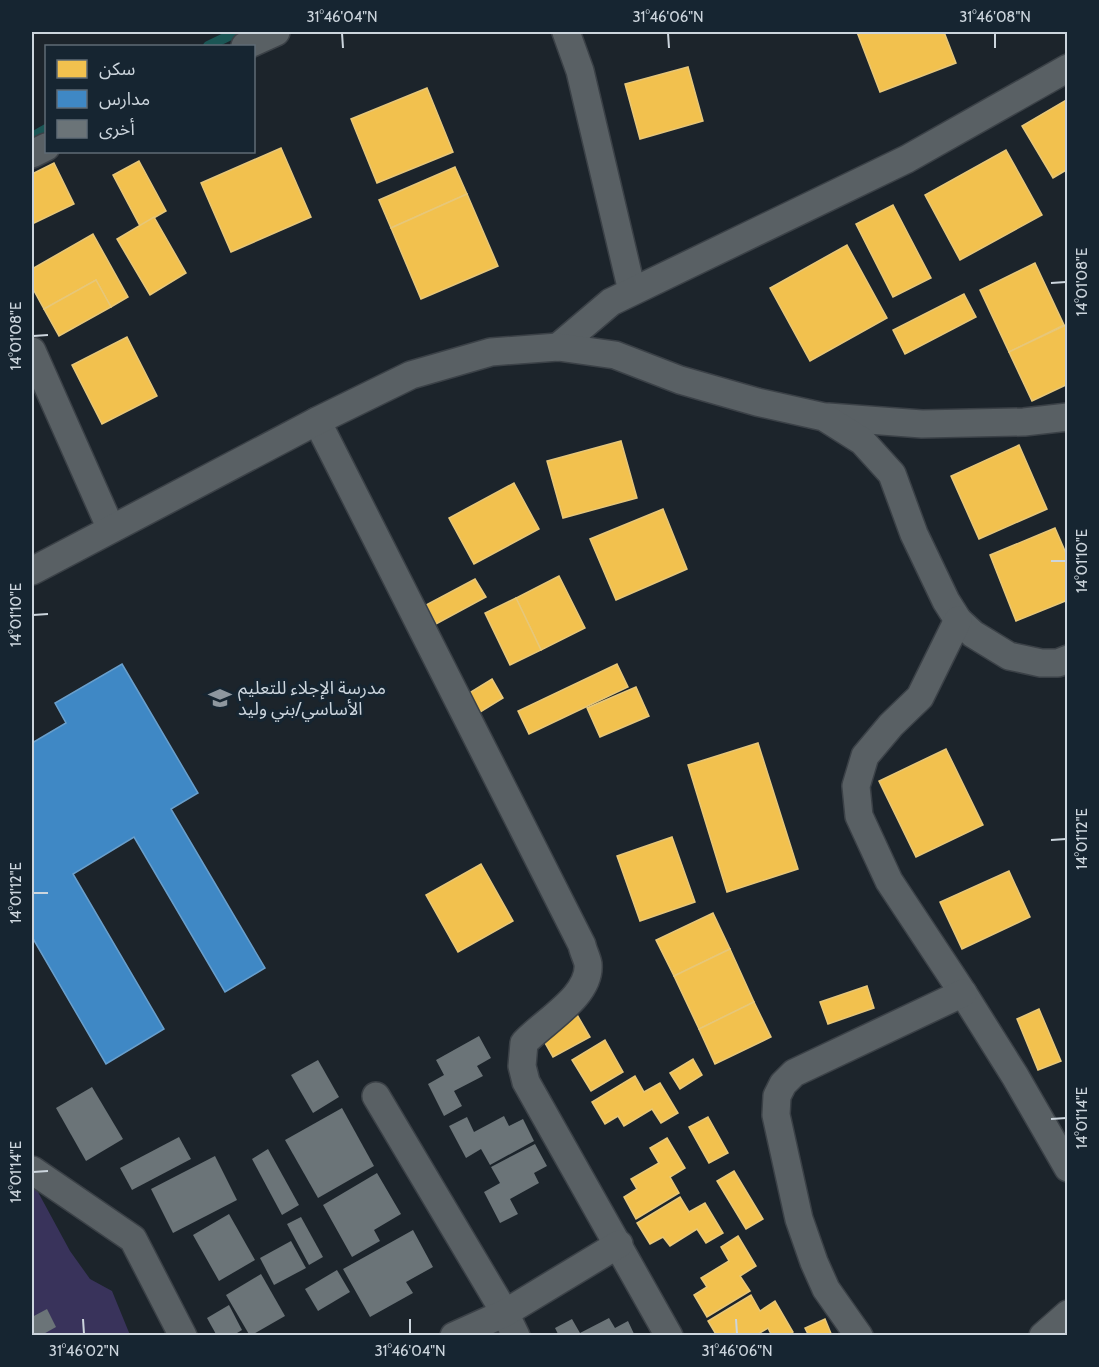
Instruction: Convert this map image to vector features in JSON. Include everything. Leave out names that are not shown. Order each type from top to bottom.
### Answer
[{"type":"street","points":[[247,45],[276,32]]},
{"type":"street","points":[[566,32],[580,71],[632,291]]},
{"type":"street","points":[[558,347],[611,302],[907,159],[1068,68]]},
{"type":"street","points":[[32,571],[317,421],[411,375],[490,352],[558,347],[615,355],[681,380],[757,402],[824,417],[922,424],[1024,422],[1068,417]]},
{"type":"street","points":[[32,351],[111,529]]},
{"type":"street","points":[[824,417],[862,441],[891,474],[914,534],[946,601],[958,620],[973,634],[1009,656],[1041,663],[1058,663],[1068,659]]},
{"type":"street","points":[[317,421],[582,945],[588,964],[586,979],[580,993],[524,1043],[522,1066],[526,1082],[669,1335]]},
{"type":"street","points":[[958,620],[920,698],[891,724],[865,756],[856,786],[859,816],[889,881],[1015,1076],[1068,1168]]},
{"type":"street","points":[[859,1335],[826,1289],[799,1219],[776,1115],[777,1096],[783,1084],[794,1073],[963,993]]},
{"type":"street","points":[[376,1096],[510,1324]]},
{"type":"street","points":[[32,1170],[133,1239],[183,1335]]},
{"type":"street","points":[[454,1335],[510,1324],[619,1244]]},
{"type":"street","points":[[1044,1335],[1068,1314]]},
{"type":"shaded area","points":[[32,1181],[70,1251],[90,1279],[112,1291],[130,1335],[32,1335]]},
{"type":"building: سكن","points":[[857,32],[944,32],[956,63],[880,92]]},
{"type":"building: سكن","points":[[688,67],[703,121],[640,139],[625,84]]},
{"type":"building: سكن","points":[[427,88],[453,152],[377,183],[351,119]]},
{"type":"building: سكن","points":[[1068,99],[1068,169],[1053,178],[1022,126]]},
{"type":"building: سكن","points":[[281,148],[311,217],[231,252],[201,183]]},
{"type":"building: سكن","points":[[1006,150],[1042,215],[960,260],[925,195]]},
{"type":"building: سكن","points":[[139,161],[166,211],[140,226],[113,175]]},
{"type":"building: سكن","points":[[54,163],[74,204],[32,224],[32,174]]},
{"type":"building: سكن","points":[[455,167],[467,194],[391,228],[379,200]]},
{"type":"building: سكن","points":[[467,194],[498,266],[421,299],[391,228]]},
{"type":"building: سكن","points":[[893,205],[931,278],[893,297],[856,224]]},
{"type":"building: سكن","points":[[154,217],[186,273],[150,295],[117,239]]},
{"type":"building: سكن","points":[[93,234],[128,297],[111,307],[96,280],[44,309],[32,287],[32,269]]},
{"type":"building: سكن","points":[[847,245],[887,318],[810,361],[770,288]]},
{"type":"building: سكن","points":[[1035,263],[1064,325],[1009,352],[980,290]]},
{"type":"building: سكن","points":[[96,280],[111,307],[59,336],[44,309]]},
{"type":"building: سكن","points":[[964,294],[976,317],[905,354],[893,330]]},
{"type":"building: سكن","points":[[1068,324],[1068,384],[1032,401],[1009,352]]},
{"type":"building: سكن","points":[[127,337],[157,396],[102,424],[72,365]]},
{"type":"building: سكن","points":[[621,441],[637,498],[563,518],[547,461]]},
{"type":"building: سكن","points":[[1019,445],[1047,509],[979,539],[951,476]]},
{"type":"building: سكن","points":[[514,483],[539,529],[474,564],[449,518]]},
{"type":"building: سكن","points":[[663,509],[687,569],[616,600],[590,539]]},
{"type":"building: سكن","points":[[1055,528],[1068,558],[1068,600],[1016,621],[990,555]]},
{"type":"building: سكن","points":[[559,576],[585,628],[541,650],[516,598]]},
{"type":"building: سكن","points":[[475,579],[486,597],[436,624],[426,605]]},
{"type":"building: سكن","points":[[516,598],[541,650],[510,665],[485,613]]},
{"type":"building: سكن","points":[[617,664],[628,687],[529,734],[518,711]]},
{"type":"building: سكن","points":[[492,679],[503,698],[477,714],[466,695]]},
{"type":"building: سكن","points":[[636,687],[649,716],[600,737],[587,708]]},
{"type":"building: سكن","points":[[758,743],[798,869],[727,892],[688,765]]},
{"type":"building: سكن","points":[[946,749],[983,825],[916,857],[879,781]]},
{"type":"building: سكن","points":[[672,837],[695,902],[640,921],[617,856]]},
{"type":"building: سكن","points":[[481,864],[513,921],[458,952],[426,895]]},
{"type":"building: سكن","points":[[1009,871],[1030,917],[962,949],[940,902]]},
{"type":"building: سكن","points":[[713,913],[730,949],[674,976],[656,940]]},
{"type":"building: سكن","points":[[730,949],[754,1002],[699,1029],[674,976]]},
{"type":"building: سكن","points":[[867,986],[874,1008],[828,1024],[820,1002]]},
{"type":"building: سكن","points":[[754,1002],[771,1037],[715,1064],[699,1029]]},
{"type":"building: سكن","points":[[1039,1009],[1061,1061],[1038,1070],[1017,1019]]},
{"type":"building: سكن","points":[[576,1013],[590,1037],[553,1057],[540,1034]]},
{"type":"building: سكن","points":[[605,1040],[623,1072],[591,1091],[572,1060]]},
{"type":"building: سكن","points":[[693,1059],[702,1075],[680,1089],[670,1073]]},
{"type":"building: سكن","points":[[635,1076],[644,1092],[660,1083],[678,1113],[661,1123],[652,1109],[624,1126],[618,1116],[605,1124],[592,1102]]},
{"type":"building: سكن","points":[[708,1117],[728,1153],[709,1163],[689,1127]]},
{"type":"building: سكن","points":[[667,1138],[685,1168],[670,1177],[679,1193],[636,1219],[624,1197],[637,1189],[631,1179],[659,1163],[650,1148]]},
{"type":"building: سكن","points":[[734,1171],[763,1219],[746,1229],[717,1181]]},
{"type":"building: سكن","points":[[680,1197],[689,1212],[705,1203],[723,1233],[706,1243],[697,1229],[670,1246],[663,1237],[650,1244],[637,1223]]},
{"type":"building: سكن","points":[[738,1236],[756,1266],[740,1276],[750,1291],[707,1317],[694,1295],[707,1287],[701,1278],[729,1261],[721,1247]]},
{"type":"building: سكن","points":[[751,1295],[760,1311],[775,1301],[793,1332],[787,1336],[772,1336],[768,1328],[755,1336],[717,1336],[708,1321]]},
{"type":"building: سكن","points":[[825,1319],[832,1336],[809,1336],[805,1328]]},
{"type":"building: مدارس","points":[[122,664],[198,793],[171,809],[265,968],[225,992],[134,837],[73,874],[164,1029],[106,1064],[32,937],[32,743],[66,723],[55,703]]},
{"type":"building: أخرى","points":[[479,1036],[491,1058],[477,1066],[483,1076],[454,1091],[462,1106],[444,1116],[428,1084],[444,1075],[436,1060]]},
{"type":"building: أخرى","points":[[318,1060],[339,1097],[313,1113],[291,1075]]},
{"type":"building: أخرى","points":[[92,1087],[123,1139],[86,1161],[56,1108]]},
{"type":"building: أخرى","points":[[342,1108],[374,1166],[318,1198],[285,1140]]},
{"type":"building: أخرى","points":[[504,1116],[509,1126],[523,1119],[534,1141],[490,1165],[481,1149],[466,1158],[449,1126],[467,1117],[474,1132]]},
{"type":"building: أخرى","points":[[179,1137],[191,1159],[132,1190],[120,1168]]},
{"type":"building: أخرى","points":[[535,1144],[547,1166],[534,1173],[539,1183],[510,1199],[518,1214],[500,1223],[484,1192],[500,1183],[491,1167]]},
{"type":"building: أخرى","points":[[268,1149],[299,1205],[282,1215],[252,1159]]},
{"type":"building: أخرى","points":[[215,1156],[237,1200],[173,1233],[151,1189]]},
{"type":"building: أخرى","points":[[377,1173],[401,1214],[374,1230],[380,1241],[352,1257],[323,1205]]},
{"type":"building: أخرى","points":[[229,1214],[255,1260],[219,1281],[193,1235]]},
{"type":"building: أخرى","points":[[301,1217],[323,1257],[309,1265],[287,1224]]},
{"type":"building: أخرى","points":[[413,1230],[433,1267],[406,1282],[413,1293],[370,1317],[343,1269]]},
{"type":"building: أخرى","points":[[291,1241],[306,1268],[274,1285],[260,1258]]},
{"type":"building: أخرى","points":[[337,1270],[350,1292],[318,1311],[305,1289]]},
{"type":"building: أخرى","points":[[261,1274],[285,1316],[250,1336],[226,1295]]},
{"type":"building: أخرى","points":[[229,1305],[242,1330],[232,1336],[217,1336],[207,1318]]},
{"type":"building: أخرى","points":[[47,1309],[56,1327],[40,1336],[32,1336],[32,1317]]},
{"type":"building: أخرى","points":[[609,1318],[615,1328],[628,1321],[635,1336],[559,1336],[555,1328],[572,1319],[580,1333]]},
{"type":"waterway","points":[[210,45],[237,32]]},
{"type":"waterway","points":[[32,137],[45,130]]},
{"type":"place","name":"مدرسة الإجلاء للتعليم الأساسي/بني وليد","points":[[220,698]]}]
